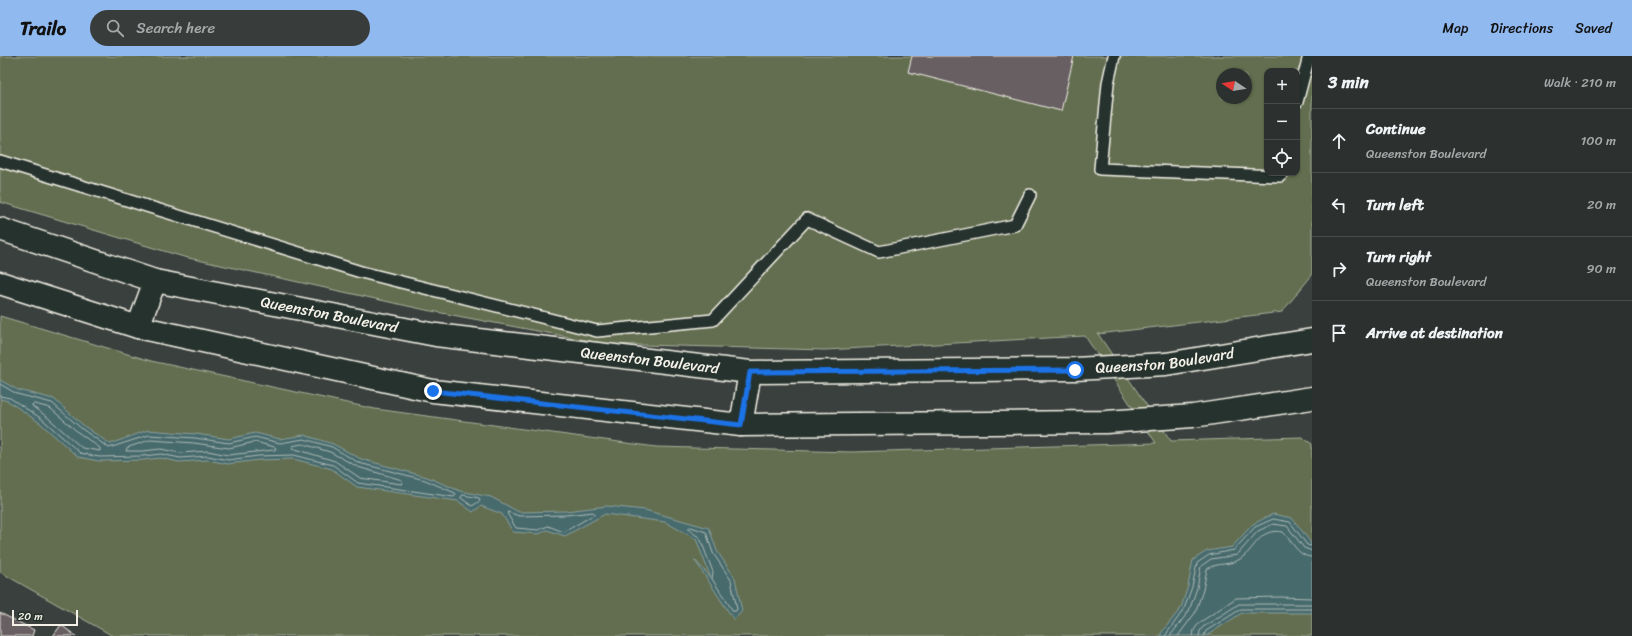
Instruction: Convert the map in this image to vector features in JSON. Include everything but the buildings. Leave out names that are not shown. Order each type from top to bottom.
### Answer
[{"type":"main road","name":"Queenston Boulevard","points":[[0,229],[155,281],[436,335],[750,372],[1075,370],[1166,364],[1312,340]]},
{"type":"main road","points":[[138,326],[155,281]]},
{"type":"main road","points":[[0,282],[138,326],[433,391],[741,425],[1106,422],[1193,416],[1312,398]]},
{"type":"main road","points":[[741,425],[750,372]]},
{"type":"lane","points":[[1114,56],[1108,83],[1100,169],[1264,175]]},
{"type":"lane","points":[[1300,90],[1309,56]]},
{"type":"lane","points":[[0,161],[361,272],[597,331],[713,320],[807,219],[879,252],[1015,225],[1030,195]]},
{"type":"green space","points":[[0,56],[1312,56],[1312,275],[1282,312],[1098,334],[1171,441],[1302,437],[1312,444],[1312,636],[113,636],[0,572],[0,316],[151,361],[375,409],[656,447],[852,452],[1156,443],[1085,336],[825,350],[606,344],[426,310],[184,257],[0,202]]},
{"type":"water","points":[[0,380],[18,390],[54,399],[84,426],[110,444],[148,430],[196,434],[229,439],[255,433],[280,439],[304,435],[333,444],[361,459],[427,477],[460,491],[491,497],[519,512],[566,511],[607,506],[645,510],[709,528],[717,551],[735,578],[742,611],[734,620],[694,559],[711,578],[696,539],[665,522],[605,514],[565,536],[547,530],[539,534],[513,532],[502,514],[481,506],[473,512],[458,501],[357,487],[332,469],[293,459],[259,460],[228,464],[208,460],[179,462],[161,458],[99,461],[78,457],[40,423],[8,401],[0,399]]},
{"type":"water","points":[[1273,514],[1292,518],[1312,546],[1312,613],[1242,613],[1206,636],[1161,636],[1161,633],[1181,608],[1188,586],[1193,560],[1207,551],[1232,547],[1253,524]]},
{"type":"route","points":[[433,391],[741,425],[750,372],[1075,370]]}]
